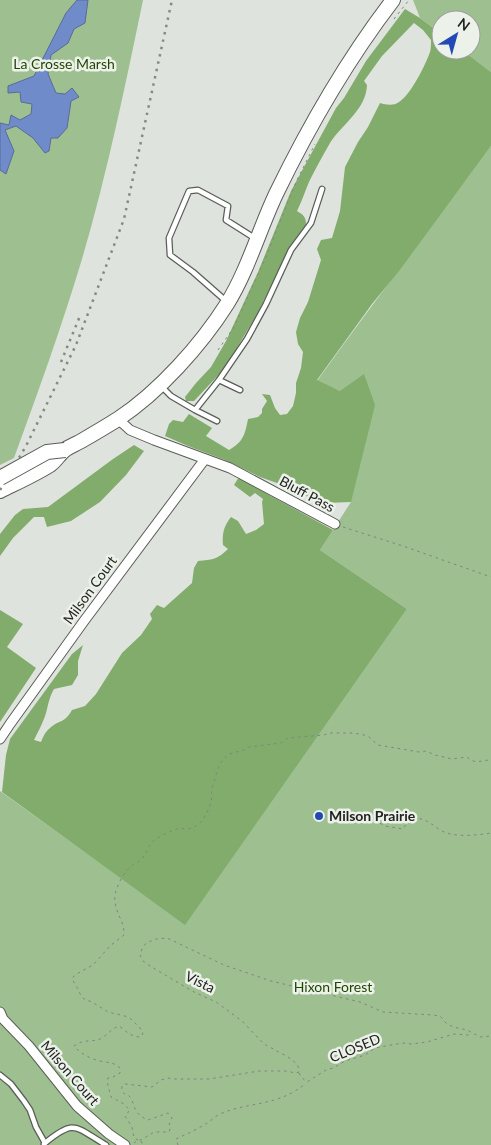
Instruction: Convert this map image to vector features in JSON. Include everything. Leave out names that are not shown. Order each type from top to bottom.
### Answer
[{"type":"main road","points":[[0,491],[52,464],[65,450],[118,419],[146,398],[179,365],[215,322],[228,303],[280,187],[310,127],[364,40],[393,0]]},
{"type":"main road","points":[[0,478],[47,452],[65,450]]},
{"type":"street","name":"Bluff Pass","points":[[118,419],[130,430],[230,468],[335,524]]},
{"type":"street","name":"Milson Court","points":[[0,739],[78,629],[205,459]]},
{"type":"street","name":"Milson Court","points":[[0,1012],[3,1019],[34,1053],[77,1106],[109,1134],[125,1145]]},
{"type":"lane","points":[[195,410],[218,380],[250,332],[266,304],[290,250],[311,223],[322,189]]},
{"type":"lane","points":[[228,303],[170,255],[169,238],[189,191],[198,190],[228,206],[226,220],[257,239]]},
{"type":"lane","points":[[218,380],[240,390]]},
{"type":"lane","points":[[159,385],[171,396],[217,421]]},
{"type":"lane","points":[[0,1075],[11,1084],[30,1110],[44,1144],[67,1128],[75,1128],[90,1134],[106,1145]]},
{"type":"path","points":[[392,21],[409,0]]},
{"type":"path","points":[[218,350],[234,327],[296,182],[318,138]]},
{"type":"path","name":"Bluff Pass","points":[[335,524],[491,576]]},
{"type":"path","points":[[307,1082],[301,1077],[299,1072],[259,1071],[209,1079],[175,1080],[168,1078],[161,1080],[152,1087],[125,1084],[122,1086],[122,1090],[130,1097],[136,1110],[143,1118],[148,1120],[168,1113],[172,1118],[169,1132],[154,1132],[141,1140],[134,1138],[132,1127],[125,1116],[130,1110],[111,1097],[107,1081],[108,1078],[120,1073],[120,1068],[114,1063],[92,1059],[79,1052],[74,1046],[80,1042],[101,1040],[113,1028],[119,1026],[135,1037],[141,1037],[143,1033],[131,1019],[108,1012],[84,999],[72,979],[75,975],[93,965],[110,946],[124,935],[124,929],[114,905],[114,896],[122,875],[132,865],[142,859],[147,848],[155,840],[175,830],[188,829],[202,821],[213,795],[211,790],[216,780],[217,770],[230,754],[246,750],[249,747],[281,743],[288,738],[351,732],[368,736],[378,745],[426,752],[452,759],[467,757],[471,761],[478,762],[491,760]]},
{"type":"path","points":[[323,816],[372,820],[385,826],[403,830],[408,823],[414,822],[417,818],[425,819],[443,831],[456,834],[491,833]]},
{"type":"path","name":"Vista","points":[[299,1072],[297,1064],[264,1044],[242,1021],[216,1002],[194,992],[143,961],[140,955],[146,943],[156,939],[167,938],[224,965],[270,981],[360,1002],[383,1012],[440,1016],[453,1027],[466,1030],[480,1037],[491,1036]]},
{"type":"path","name":"CLOSED","points":[[178,1145],[176,1139],[203,1126],[220,1114],[278,1100],[326,1070],[352,1058],[365,1055],[375,1048],[403,1043],[426,1042],[454,1034],[468,1035],[471,1033]]},
{"type":"path","points":[[132,1145],[138,1140]]},
{"type":"path","points":[[141,1140],[143,1145]]},
{"type":"green space","name":"La Crosse Marsh","points":[[0,0],[143,0],[108,163],[74,284],[50,359],[14,458],[0,465]]},
{"type":"green space","points":[[413,0],[491,0],[491,72],[475,60],[481,60],[481,10],[431,10],[431,26],[420,18]]},
{"type":"green space","points":[[405,9],[431,26],[431,40],[414,23],[382,56],[364,81],[367,85],[366,94],[362,102],[353,116],[330,143],[309,182],[297,211],[304,216],[306,225],[287,254],[257,314],[225,368],[194,401],[186,401],[185,397],[211,367],[226,341],[258,272],[291,191],[336,108],[366,61]]},
{"type":"green space","points":[[431,49],[431,60],[475,60],[491,72],[491,146],[317,380],[340,391],[364,374],[375,405],[351,502],[325,503],[314,500],[291,488],[260,477],[225,460],[165,436],[169,424],[173,420],[183,422],[189,414],[212,428],[206,436],[229,450],[243,438],[248,419],[258,417],[262,413],[262,409],[267,401],[262,394],[270,395],[280,415],[287,414],[293,406],[303,352],[298,344],[296,332],[321,260],[317,249],[321,240],[332,238],[340,211],[345,167],[380,103],[392,105],[403,99],[417,79]]},
{"type":"green space","name":"Hixon Forest","points":[[491,146],[491,1145],[0,1145],[0,791],[185,924],[407,609],[320,550],[351,502],[340,391],[317,381]]},
{"type":"green space","points":[[134,445],[144,451],[126,475],[100,502],[71,521],[47,527],[44,517],[34,517],[13,538],[0,556],[0,534],[15,515],[23,509],[48,507]]},
{"type":"green space","points":[[239,477],[333,530],[320,550],[407,609],[185,925],[2,792],[6,755],[10,739],[72,654],[83,645],[78,661],[78,675],[72,685],[54,689],[34,740],[41,742],[45,733],[50,728],[64,719],[72,710],[85,706],[96,694],[122,653],[141,635],[152,619],[150,614],[157,605],[164,608],[192,583],[194,568],[198,561],[215,558],[228,549],[223,545],[223,537],[225,527],[231,517],[238,521],[246,534],[264,524],[263,499],[255,493],[250,497],[234,485]]},
{"type":"green space","points":[[0,610],[23,624],[7,647],[36,668],[0,722]]},
{"type":"water","points":[[77,0],[88,0],[85,23],[74,29],[68,43],[51,55],[48,74],[56,93],[65,94],[72,88],[79,97],[71,101],[67,128],[58,138],[51,138],[49,151],[45,153],[33,138],[16,126],[5,130],[14,151],[6,174],[0,170],[0,123],[9,125],[11,115],[20,120],[31,114],[32,104],[21,102],[20,92],[8,93],[8,86],[34,76],[66,13]]},
{"type":"railway","points":[[0,490],[26,446],[76,345],[124,219],[172,0]]},
{"type":"railway","points":[[61,362],[80,316]]},
{"type":"place","name":"Milson Prairie","points":[[319,816]]}]
